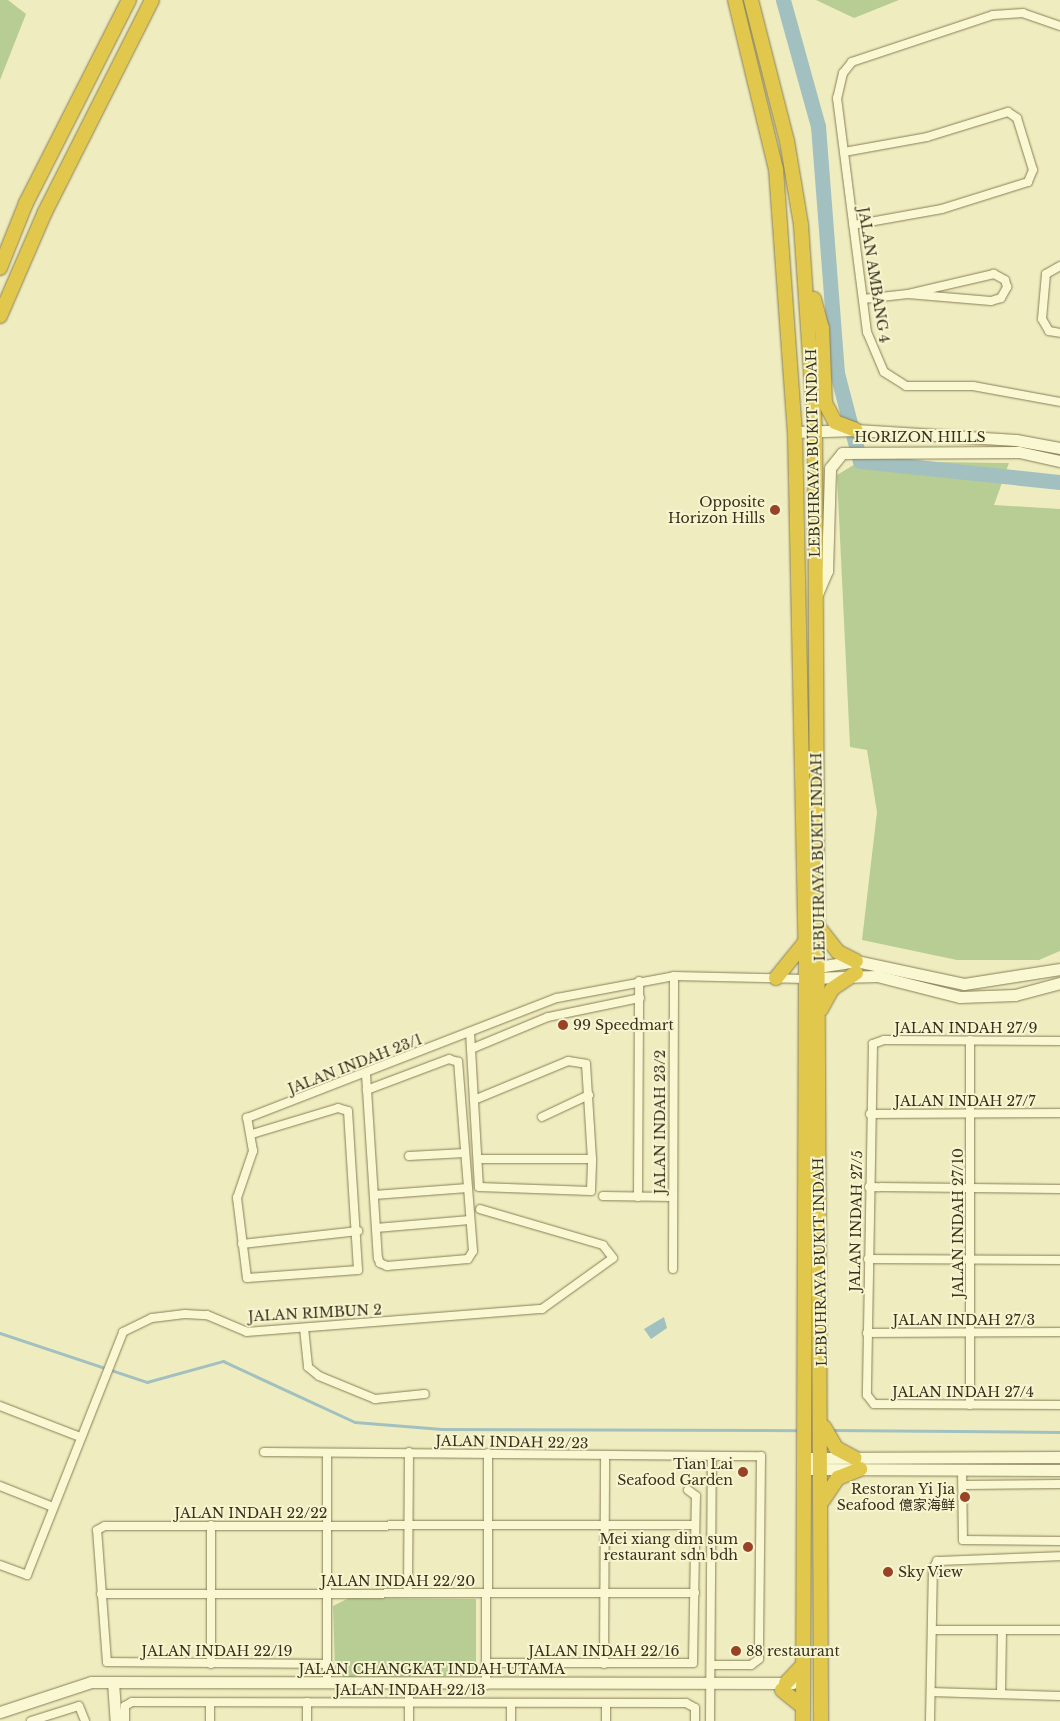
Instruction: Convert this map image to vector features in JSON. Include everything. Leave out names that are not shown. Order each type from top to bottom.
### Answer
[{"type":"highway","points":[[0,268],[26,203],[129,0]]},
{"type":"highway","points":[[0,316],[45,212],[152,0]]},
{"type":"highway","points":[[730,0],[745,34]]},
{"type":"highway","name":"LEBUHRAYA BUKIT INDAH","points":[[735,0],[745,34],[776,168],[795,432],[806,942],[807,1416],[820,1442]]},
{"type":"highway","name":"LEBUHRAYA BUKIT INDAH","points":[[752,3],[787,141],[807,274],[815,431],[815,598],[820,929],[821,1420],[820,1442],[814,1463],[802,1666],[804,1686],[803,1714]]},
{"type":"highway","points":[[807,274],[822,328],[825,403],[835,422],[856,430]]},
{"type":"highway","points":[[819,1014],[832,989],[856,967],[838,952],[820,929]]},
{"type":"highway","points":[[776,978],[806,942]]},
{"type":"highway","points":[[820,1442],[858,1463],[832,1483],[820,1512]]},
{"type":"highway","name":"LEBUHRAYA BUKIT INDAH","points":[[814,1463],[820,1512],[821,1715]]},
{"type":"highway","points":[[802,1666],[784,1686],[803,1714]]},
{"type":"highway","points":[[821,1670],[804,1686],[821,1715]]},
{"type":"street","name":"JALAN AMBANG 4","points":[[1060,26],[1035,15],[1002,13],[852,62],[843,73],[837,98],[863,299],[874,355],[894,380],[919,388],[973,386],[1060,402]]},
{"type":"street","points":[[844,152],[927,137],[1001,112],[1017,118],[1033,170],[1028,182],[942,209],[853,225]]},
{"type":"street","points":[[1057,266],[1046,274],[1042,319],[1049,331],[1060,333]]},
{"type":"street","points":[[863,299],[908,294],[994,274],[1005,280],[1007,287],[1001,298],[991,301],[908,294]]},
{"type":"street","name":"HORIZON HILLS","points":[[795,432],[856,430],[1016,440],[1060,448]]},
{"type":"street","name":"HORIZON HILLS","points":[[815,598],[827,572],[830,468],[842,453],[1019,452],[1060,461]]},
{"type":"street","points":[[856,967],[960,997],[1015,995],[1060,983]]},
{"type":"street","points":[[806,974],[856,967],[964,984],[1060,969]]},
{"type":"street","name":"JALAN INDAH 23/1","points":[[252,1134],[248,1118],[366,1075],[557,998],[639,981],[674,976],[776,978],[806,974]]},
{"type":"street","name":"JALAN INDAH 23/2","points":[[673,1269],[674,976]]},
{"type":"street","points":[[638,1197],[639,981]]},
{"type":"street","points":[[471,1048],[548,1017],[640,998]]},
{"type":"street","points":[[470,1032],[474,1100],[480,1187],[485,1190],[591,1191],[592,1158],[586,1064],[576,1059],[474,1100]]},
{"type":"street","name":"JALAN INDAH 27/9","points":[[873,1044],[884,1040],[1060,1041]]},
{"type":"street","name":"JALAN INDAH 27/10","points":[[970,1040],[970,1405]]},
{"type":"street","name":"JALAN INDAH 27/5","points":[[868,1399],[870,1114],[873,1044]]},
{"type":"street","points":[[366,1075],[376,1228],[383,1265],[463,1260],[472,1251],[456,1059],[367,1090]]},
{"type":"street","points":[[542,1117],[589,1095]]},
{"type":"street","points":[[346,1109],[358,1231],[361,1264],[356,1270],[251,1281],[245,1273],[237,1198],[253,1151],[252,1134],[346,1109]]},
{"type":"street","name":"JALAN INDAH 27/7","points":[[870,1114],[1060,1114]]},
{"type":"street","points":[[408,1156],[465,1153]]},
{"type":"street","points":[[478,1159],[592,1158]]},
{"type":"street","points":[[869,1187],[1060,1189]]},
{"type":"street","points":[[374,1195],[468,1188]]},
{"type":"street","points":[[603,1196],[672,1197]]},
{"type":"street","name":"JALAN RIMBUN 2","points":[[0,1564],[27,1575],[111,1355],[123,1332],[160,1317],[207,1315],[247,1332],[542,1309],[588,1279],[613,1258],[610,1249],[480,1209]]},
{"type":"street","points":[[376,1228],[470,1220]]},
{"type":"street","points":[[242,1244],[358,1231]]},
{"type":"street","points":[[868,1259],[1060,1260]]},
{"type":"street","points":[[304,1328],[308,1367],[319,1376],[375,1399],[425,1394]]},
{"type":"street","name":"JALAN INDAH 27/3","points":[[867,1333],[1060,1332]]},
{"type":"street","name":"JALAN INDAH 27/4","points":[[868,1399],[874,1404],[1060,1405]]},
{"type":"street","points":[[0,1406],[80,1437]]},
{"type":"street","name":"JALAN INDAH 22/23","points":[[264,1452],[761,1456],[758,1662],[711,1665]]},
{"type":"street","points":[[408,1452],[408,1593]]},
{"type":"street","points":[[327,1453],[327,1684]]},
{"type":"street","points":[[486,1685],[488,1453]]},
{"type":"street","points":[[604,1456],[604,1664]]},
{"type":"street","points":[[710,1721],[712,1456]]},
{"type":"street","points":[[814,1463],[1060,1457]]},
{"type":"street","points":[[858,1463],[962,1469],[1060,1470]]},
{"type":"street","points":[[962,1469],[963,1540],[1060,1541]]},
{"type":"street","points":[[962,1485],[1060,1484]]},
{"type":"street","points":[[0,1486],[53,1507]]},
{"type":"street","name":"JALAN INDAH 22/16","points":[[486,1664],[693,1663],[696,1496],[688,1490]]},
{"type":"street","points":[[211,1525],[211,1664]]},
{"type":"street","name":"JALAN INDAH 22/22","points":[[101,1594],[96,1532],[105,1526],[695,1525]]},
{"type":"street","points":[[930,1721],[933,1569],[937,1561],[1060,1556]]},
{"type":"street","name":"JALAN INDAH 22/20","points":[[101,1594],[695,1593]]},
{"type":"street","name":"JALAN INDAH 22/19","points":[[101,1594],[107,1662],[327,1664]]},
{"type":"street","points":[[932,1630],[1060,1630]]},
{"type":"street","points":[[1001,1694],[1002,1630]]},
{"type":"street","points":[[113,1682],[116,1721]]},
{"type":"street","name":"JALAN CHANGKAT INDAH UTAMA","points":[[0,1712],[82,1684],[113,1682],[804,1686]]},
{"type":"street","points":[[409,1685],[409,1721]]},
{"type":"street","points":[[931,1692],[1060,1696]]},
{"type":"street","points":[[307,1702],[307,1721]]},
{"type":"street","name":"JALAN INDAH 22/13","points":[[125,1721],[126,1703],[307,1702],[693,1706],[695,1721]]},
{"type":"street","points":[[210,1703],[210,1721]]},
{"type":"street","points":[[511,1703],[511,1721]]},
{"type":"street","points":[[606,1704],[606,1721]]},
{"type":"street","points":[[31,1721],[75,1706],[85,1717]]},
{"type":"green space","points":[[0,0],[8,0],[26,14],[0,80]]},
{"type":"green space","points":[[816,0],[899,0],[854,18]]},
{"type":"green space","points":[[860,461],[1009,463],[994,505],[1060,509],[1060,951],[1039,960],[957,960],[862,940],[877,812],[867,750],[850,747],[837,475]]},
{"type":"green space","points":[[349,1598],[476,1599],[476,1676],[343,1677],[335,1670],[333,1606]]},
{"type":"water","points":[[664,1317],[667,1328],[651,1339],[644,1329]]},
{"type":"waterway","points":[[783,0],[818,126],[837,373],[860,461],[1060,482]]},
{"type":"waterway","points":[[0,1333],[147,1382],[223,1361],[355,1422],[442,1429],[799,1430]]},
{"type":"waterway","points":[[832,1430],[1060,1432]]},
{"type":"place","name":"Opposite Horizon Hills","points":[[775,510]]},
{"type":"place","name":"99 Speedmart","points":[[563,1025]]},
{"type":"place","name":"Tian Lai Seafood Garden","points":[[743,1472]]},
{"type":"place","name":"Restoran Yi Jia Seafood 億家海鲜","points":[[965,1497]]},
{"type":"place","name":"Mei xiang dim sum restaurant sdn bdh","points":[[748,1547]]},
{"type":"place","name":"Sky View","points":[[888,1572]]},
{"type":"place","name":"88 restaurant","points":[[736,1651]]}]
